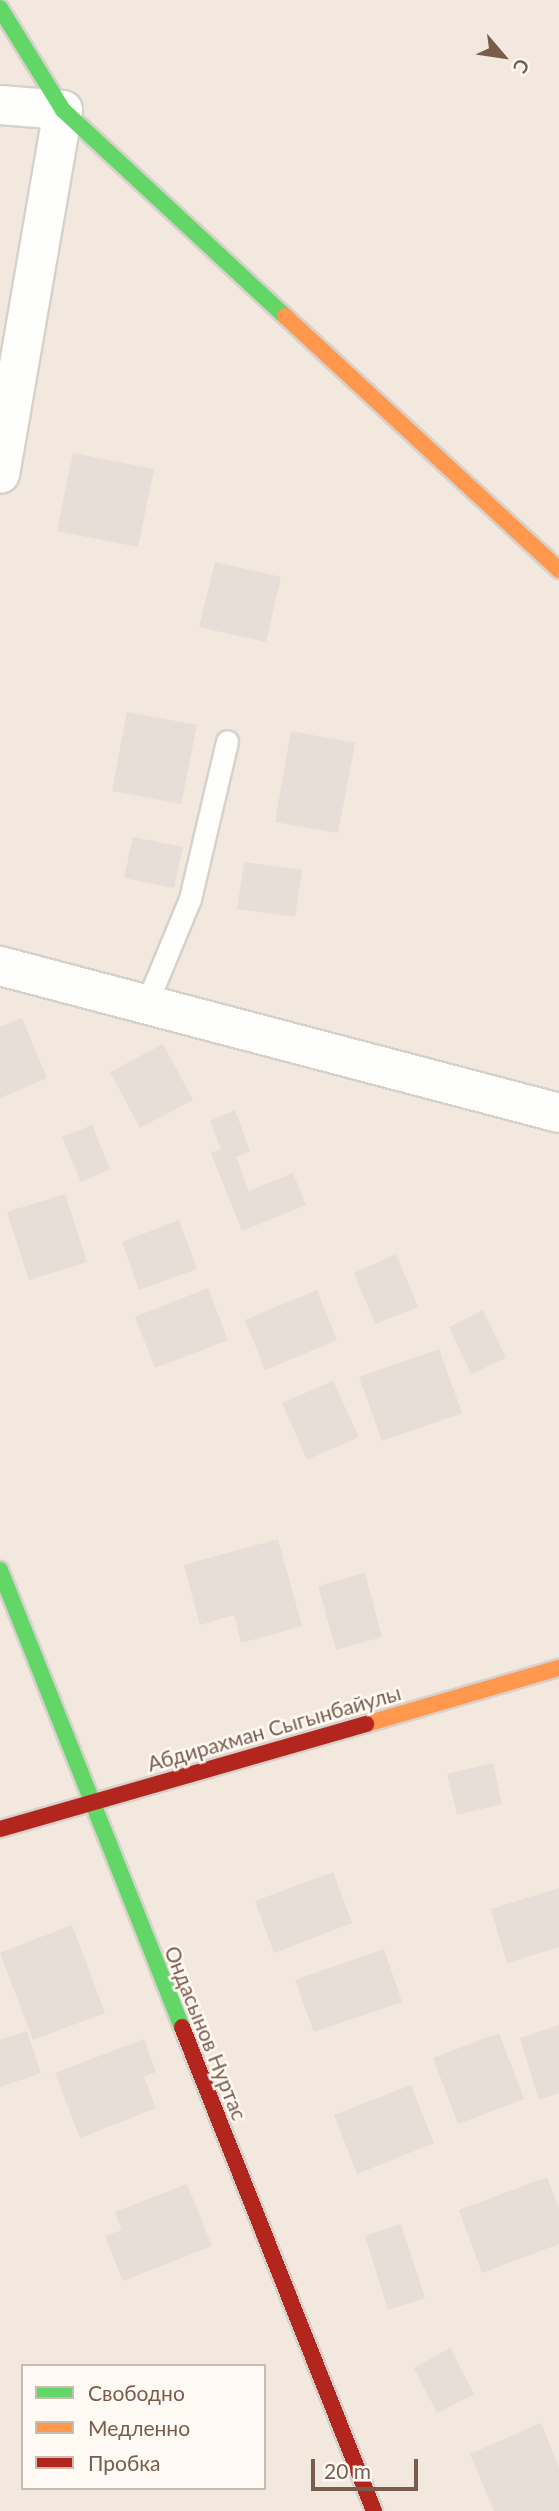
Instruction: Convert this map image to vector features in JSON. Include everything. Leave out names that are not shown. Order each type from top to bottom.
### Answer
[{"type":"street","points":[[0,8],[63,110],[559,570]]},
{"type":"street","points":[[0,105],[63,110]]},
{"type":"street","points":[[0,474],[63,110]]},
{"type":"street","points":[[0,966],[559,1113]]},
{"type":"street","name":"Ондасынов Нуртас","points":[[0,1570],[374,2511]]},
{"type":"street","name":"Абдирахман Сыгынбайулы","points":[[0,1829],[559,1668]]},
{"type":"lane","points":[[146,1005],[190,899],[226,741]]},
{"type":"shaded area","points":[[0,0],[559,0],[559,2511],[0,2511]]},
{"type":"building","points":[[73,453],[154,469],[138,547],[57,531]]},
{"type":"building","points":[[215,562],[281,577],[266,642],[199,627]]},
{"type":"building","points":[[127,712],[197,725],[181,804],[112,791]]},
{"type":"building","points":[[291,731],[355,743],[338,833],[275,822]]},
{"type":"building","points":[[133,837],[183,847],[174,888],[124,878]]},
{"type":"building","points":[[244,862],[302,870],[295,917],[237,909]]},
{"type":"building","points":[[22,1018],[47,1078],[0,1098],[0,1027]]},
{"type":"building","points":[[163,1044],[193,1100],[140,1128],[110,1072]]},
{"type":"building","points":[[235,1110],[250,1151],[236,1157],[249,1191],[293,1173],[306,1205],[242,1231],[211,1153],[221,1149],[210,1121]]},
{"type":"building","points":[[92,1125],[110,1169],[81,1182],[62,1137]]},
{"type":"building","points":[[65,1194],[87,1262],[29,1280],[7,1212]]},
{"type":"building","points":[[179,1220],[197,1269],[139,1290],[122,1242]]},
{"type":"building","points":[[396,1254],[418,1307],[375,1324],[354,1273]]},
{"type":"building","points":[[208,1288],[228,1340],[155,1368],[135,1317]]},
{"type":"building","points":[[317,1290],[337,1340],[265,1370],[245,1320]]},
{"type":"building","points":[[483,1310],[506,1358],[471,1374],[449,1327]]},
{"type":"building","points":[[439,1349],[462,1413],[382,1441],[359,1377]]},
{"type":"building","points":[[333,1381],[359,1437],[307,1460],[282,1403]]},
{"type":"building","points":[[278,1539],[302,1626],[241,1643],[234,1615],[200,1625],[184,1565]]},
{"type":"building","points":[[365,1573],[382,1637],[336,1650],[318,1586]]},
{"type":"building","points":[[493,1763],[502,1804],[457,1815],[447,1774]]},
{"type":"building","points":[[333,1872],[352,1923],[274,1953],[255,1901]]},
{"type":"building","points":[[559,1888],[559,1947],[507,1963],[491,1909]]},
{"type":"building","points":[[72,1925],[105,2013],[33,2040],[0,1953]]},
{"type":"building","points":[[384,1949],[402,2002],[314,2032],[295,1980]]},
{"type":"building","points":[[559,2025],[559,2093],[539,2100],[520,2038]]},
{"type":"building","points":[[27,2031],[41,2073],[0,2087],[0,2040]]},
{"type":"building","points":[[499,2033],[524,2099],[458,2124],[433,2058]]},
{"type":"building","points":[[144,2039],[156,2072],[144,2077],[156,2108],[80,2138],[55,2073]]},
{"type":"building","points":[[411,2085],[434,2143],[357,2174],[334,2115]]},
{"type":"building","points":[[547,2177],[559,2209],[559,2244],[482,2273],[459,2210]]},
{"type":"building","points":[[187,2184],[212,2246],[123,2281],[105,2236],[122,2230],[115,2212]]},
{"type":"building","points":[[401,2224],[425,2298],[388,2310],[365,2236]]},
{"type":"building","points":[[450,2348],[474,2394],[437,2413],[414,2368]]},
{"type":"building","points":[[541,2423],[559,2467],[559,2511],[494,2511],[470,2454]]},
{"type":"traffic: fast","points":[[0,8],[63,110],[285,316]]},
{"type":"traffic: fast","points":[[0,1570],[182,2027]]},
{"type":"traffic: slow","points":[[285,316],[559,570]]},
{"type":"traffic: slow","points":[[366,1724],[559,1668]]},
{"type":"traffic: jam","points":[[0,1829],[366,1724]]},
{"type":"traffic: jam","points":[[182,2027],[374,2511]]}]
